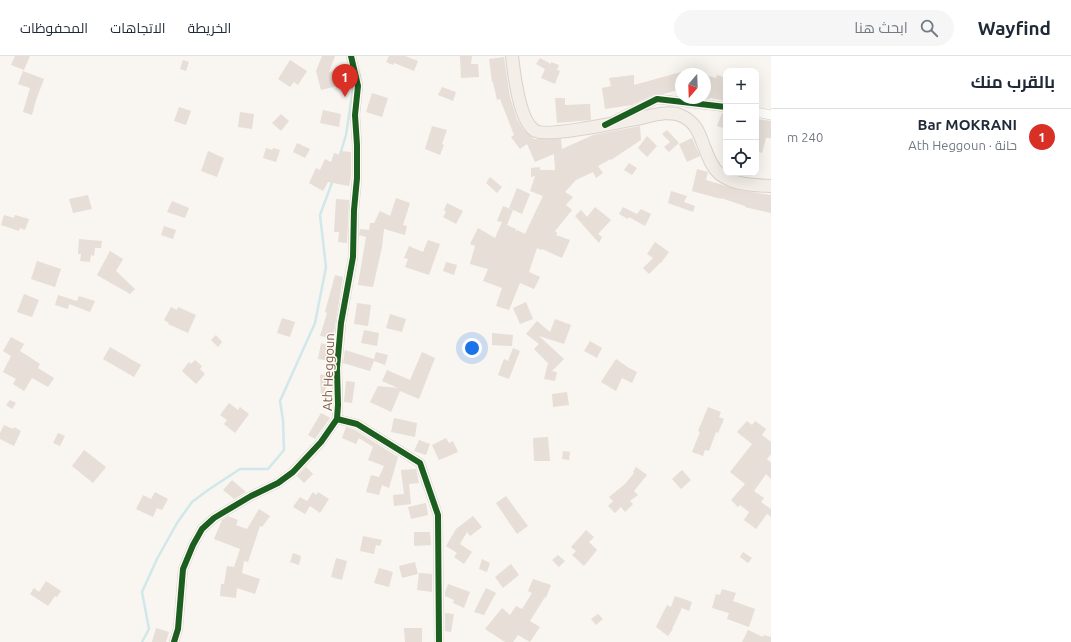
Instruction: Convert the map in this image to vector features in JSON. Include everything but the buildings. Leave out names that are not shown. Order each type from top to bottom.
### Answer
[{"type":"main road","points":[[512,56],[518,95],[525,119],[529,126],[535,131],[549,133],[605,125],[670,113],[682,116],[691,122],[698,130],[709,160],[716,170],[725,178],[754,185],[771,186]]},
{"type":"street","name":"Ath Heggoun","points":[[174,642],[178,629],[183,569],[192,545],[202,529],[214,518],[251,496],[278,483],[293,472],[321,442],[337,420],[338,405],[336,368],[341,323],[353,257],[354,210],[357,178],[356,115],[358,86],[351,56]]},
{"type":"street","points":[[605,125],[657,99],[723,107]]},
{"type":"street","points":[[759,113],[771,115]]},
{"type":"street","points":[[337,420],[357,424],[420,462],[438,515],[439,642]]},
{"type":"waterway","points":[[339,158],[346,135],[353,88],[352,80]]},
{"type":"waterway","points":[[142,642],[149,629],[142,592],[157,559],[177,523],[192,502],[240,469],[268,469],[284,450],[283,420],[280,401],[315,323],[326,267],[320,215],[333,180]]},
{"type":"cycle path","points":[[174,642],[178,629],[183,569],[193,545],[202,529],[214,518],[251,496],[278,483],[293,472],[321,442],[337,419],[337,368],[341,323],[353,257],[354,210],[357,178],[355,115],[358,86],[351,56]]},
{"type":"cycle path","points":[[605,125],[657,99],[723,107]]},
{"type":"cycle path","points":[[337,419],[357,424],[420,463],[438,515],[439,642]]},
{"type":"place","name":"Bar MOKRANI","points":[[345,97]]}]
